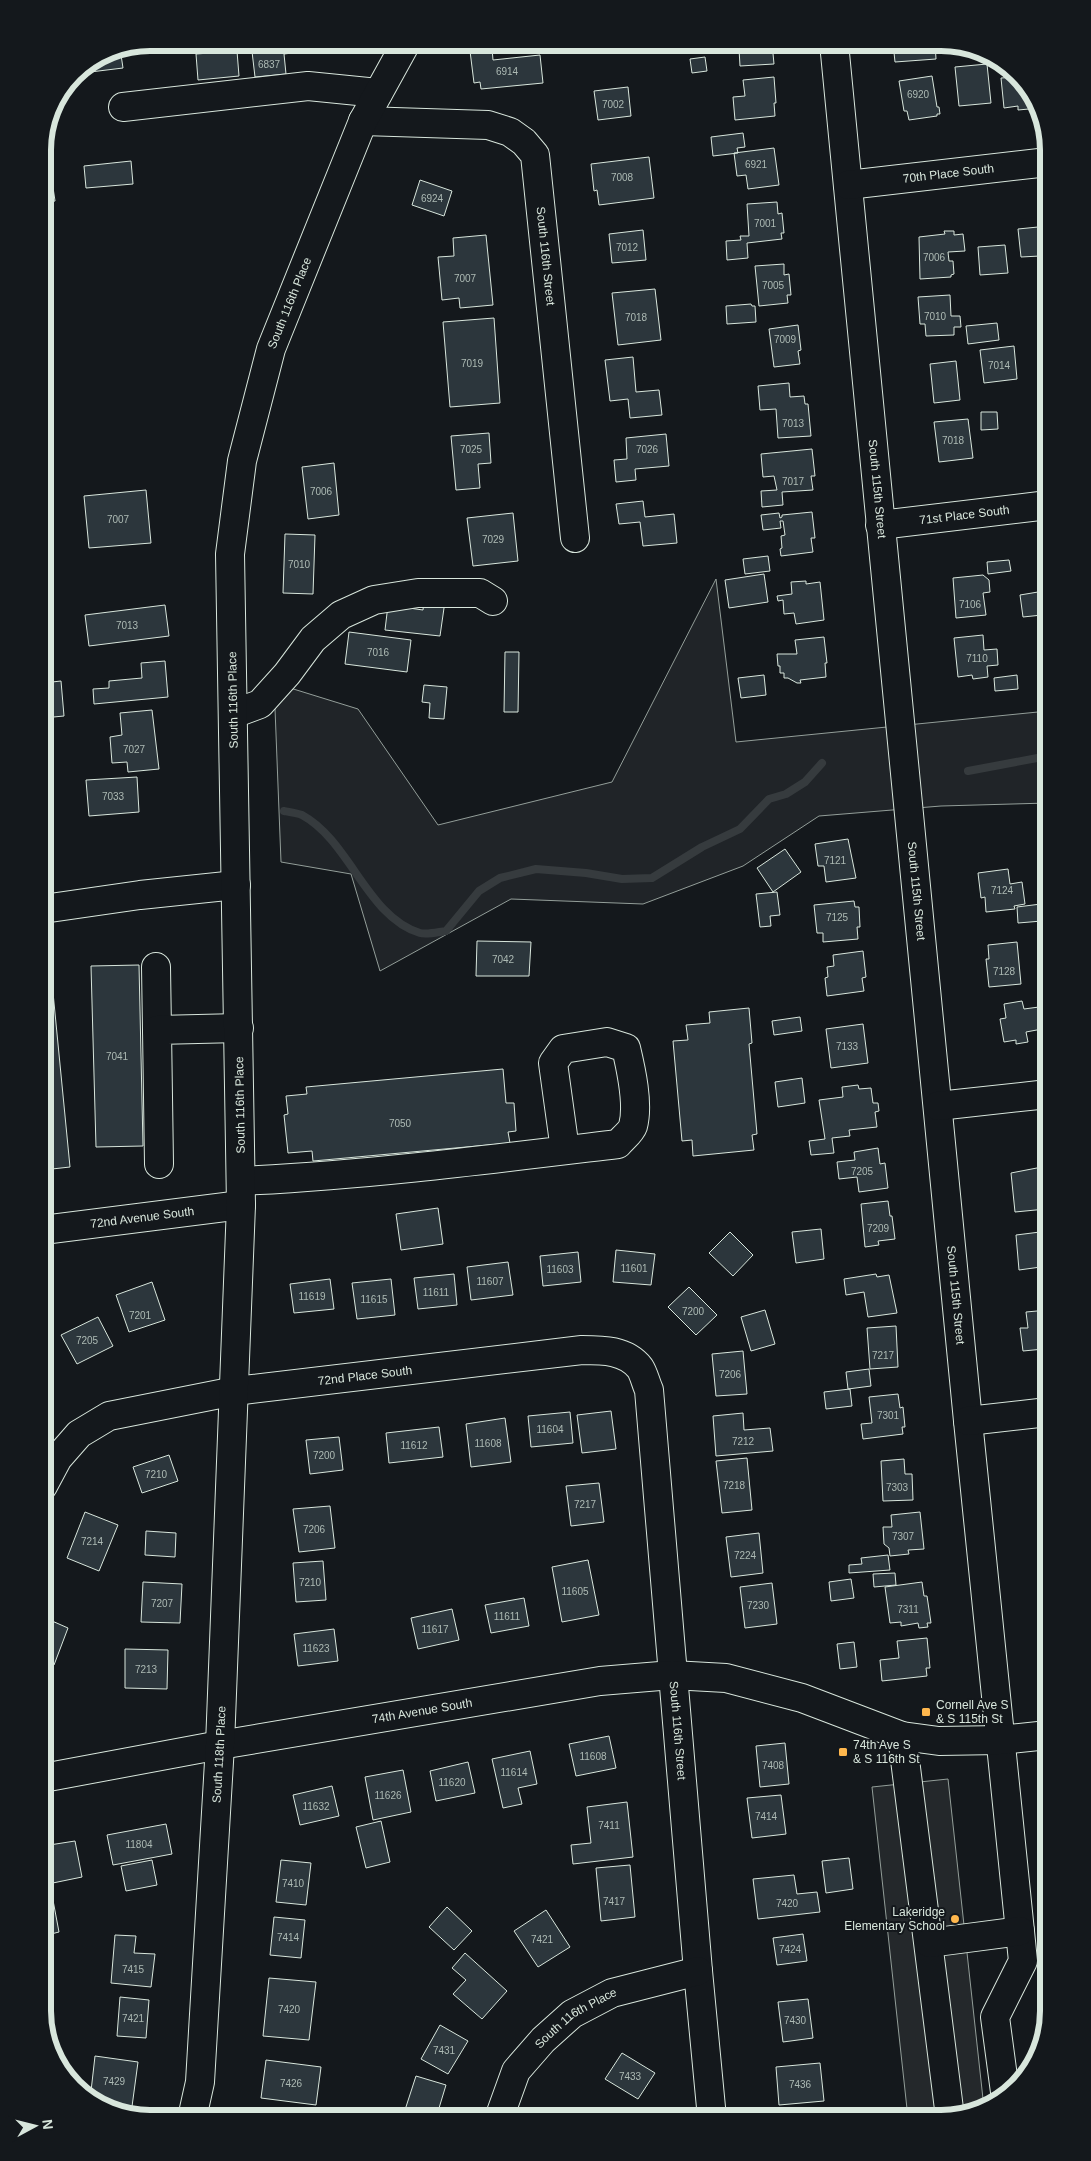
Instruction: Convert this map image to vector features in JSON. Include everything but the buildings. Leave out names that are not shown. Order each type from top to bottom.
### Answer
[{"type":"street","name":"South 116th Place","points":[[235,1390],[241,1193],[230,554],[242,461],[271,350],[363,121],[402,51]]},
{"type":"street","name":"South 115th Street","points":[[835,51],[968,1421],[1023,1961],[996,2017],[1004,2086]]},
{"type":"street","points":[[123,107],[308,86],[378,93]]},
{"type":"street","name":"South 116th Street","points":[[363,121],[488,125],[510,132],[524,142],[535,155],[575,538]]},
{"type":"street","name":"70th Place South","points":[[848,185],[1040,163]]},
{"type":"street","name":"71st Place South","points":[[880,524],[1040,506]]},
{"type":"street","points":[[233,714],[260,704],[288,674],[313,639],[341,615],[374,600],[418,593],[480,593],[492,600]]},
{"type":"street","points":[[51,908],[140,895],[236,885]]},
{"type":"street","points":[[156,967],[160,1164]]},
{"type":"street","points":[[157,1030],[239,1028]]},
{"type":"street","points":[[938,1106],[1040,1095]]},
{"type":"street","name":"72nd Avenue South","points":[[51,1229],[323,1177],[565,1150]]},
{"type":"street","name":"72nd Place South","points":[[51,1470],[58,1458],[79,1434],[109,1416],[235,1390],[582,1350],[602,1350],[620,1353]]},
{"type":"street","name":"South 116th Street","points":[[620,1353],[639,1368],[649,1390],[672,1675],[711,2110]]},
{"type":"street","name":"South 118th Place","points":[[194,2110],[200,2082],[220,1745],[235,1390]]},
{"type":"street","points":[[968,1421],[1040,1413]]},
{"type":"street","name":"74th Avenue South","points":[[51,1776],[220,1745],[600,1681],[672,1675],[726,1678],[802,1698],[902,1736],[939,1741],[1000,1740],[1040,1736]]},
{"type":"street","points":[[902,1736],[949,2110]]},
{"type":"street","points":[[929,1943],[1020,1930]]},
{"type":"street","name":"South 116th Place","points":[[502,2110],[516,2071],[542,2040],[572,2014],[612,1993],[698,1971]]},
{"type":"shaded area","points":[[716,579],[736,742],[1040,712],[1040,803],[941,806],[819,816],[743,866],[643,904],[511,899],[380,971],[351,874],[281,862],[274,683],[358,709],[438,825],[612,782]]},
{"type":"shaded area","points":[[948,1779],[983,2101],[960,2108],[947,2110],[907,2110],[872,1787]]},
{"type":"waterway","points":[[968,771],[1040,758]]},
{"type":"waterway","points":[[284,811],[302,815],[319,827],[333,842],[386,911],[402,924],[420,933],[429,934],[446,931],[479,891],[500,878],[536,869],[586,873],[622,879],[652,878],[702,847],[740,829],[769,799],[786,794],[805,782],[822,763]]},
{"type":"place","name":"Cornell Ave S & S 115th St","points":[[926,1712]]},
{"type":"place","name":"74th Ave S & S 116th St","points":[[843,1752]]},
{"type":"place","name":"Lakeridge Elementary School","points":[[955,1919]]}]
